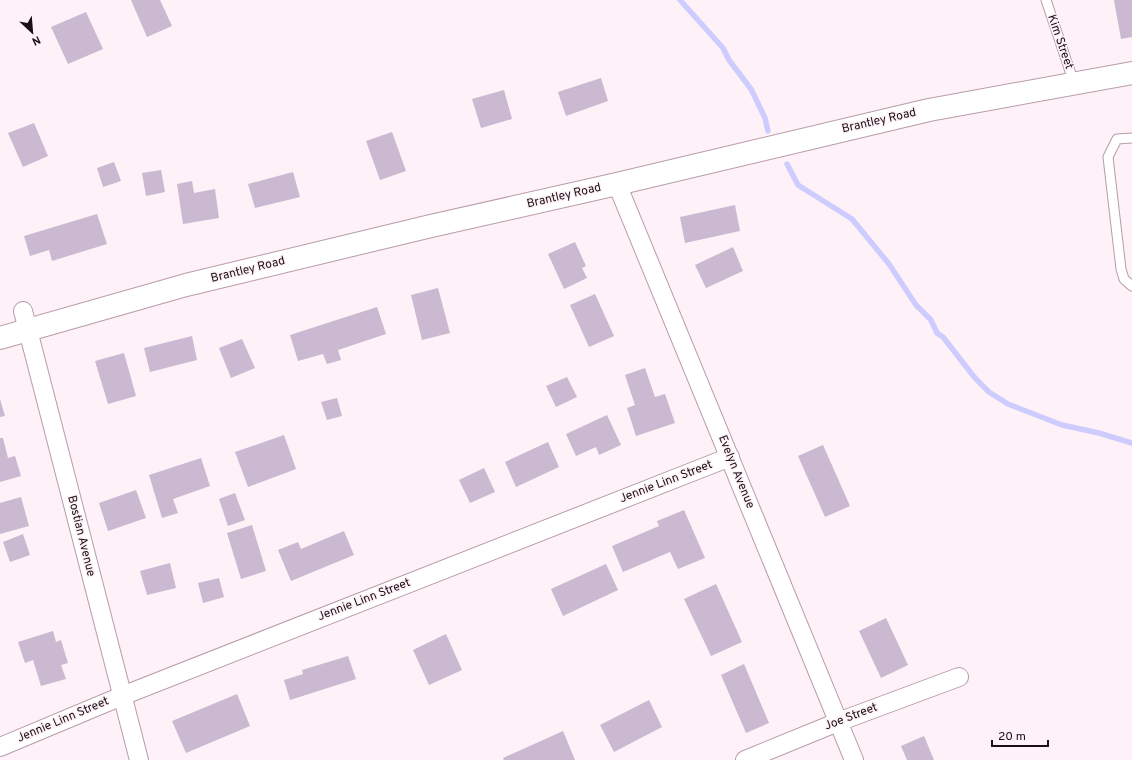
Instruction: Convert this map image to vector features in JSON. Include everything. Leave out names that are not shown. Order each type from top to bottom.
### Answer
[{"type":"street","name":"Brantley Road","points":[[0,338],[26,321],[186,285],[431,226],[617,184],[929,110],[1132,73]]},
{"type":"street","name":"Evelyn Avenue","points":[[617,184],[854,760]]},
{"type":"street","name":"Bostian Avenue","points":[[26,321],[139,760]]},
{"type":"street","name":"Jennie Linn Street","points":[[0,747],[122,696],[730,457]]},
{"type":"street","name":"Joe Street","points":[[745,760],[838,722],[958,677]]},
{"type":"lane","name":"Kim Street","points":[[1046,0],[1074,83]]},
{"type":"lane","points":[[1132,138],[1117,139],[1108,157],[1121,269],[1124,279],[1132,286]]},
{"type":"building","points":[[131,0],[160,0],[172,26],[147,37]]},
{"type":"building","points":[[1114,0],[1132,0],[1132,37],[1121,39]]},
{"type":"building","points":[[86,12],[103,49],[68,64],[51,27]]},
{"type":"building","points":[[601,78],[608,101],[566,116],[558,92]]},
{"type":"building","points":[[504,90],[512,119],[481,128],[472,99]]},
{"type":"building","points":[[34,123],[48,156],[23,167],[8,133]]},
{"type":"building","points":[[392,132],[406,171],[380,180],[366,141]]},
{"type":"building","points":[[114,162],[121,181],[103,187],[97,168]]},
{"type":"building","points":[[161,170],[165,192],[146,196],[142,173]]},
{"type":"building","points":[[293,172],[300,197],[255,208],[248,184]]},
{"type":"building","points":[[192,181],[194,193],[215,189],[219,218],[183,224],[177,184]]},
{"type":"building","points":[[735,205],[740,231],[685,243],[680,217]]},
{"type":"building","points":[[97,214],[107,244],[52,261],[49,250],[30,256],[24,236]]},
{"type":"building","points":[[575,242],[586,266],[582,268],[587,278],[564,289],[548,254]]},
{"type":"building","points":[[733,247],[743,271],[706,288],[695,265]]},
{"type":"building","points":[[438,288],[450,333],[422,340],[411,295]]},
{"type":"building","points":[[595,294],[614,336],[589,347],[570,305]]},
{"type":"building","points":[[377,307],[386,334],[338,350],[341,360],[327,364],[323,354],[298,361],[290,335]]},
{"type":"building","points":[[192,336],[197,360],[150,372],[144,348]]},
{"type":"building","points":[[242,339],[255,368],[231,378],[219,348]]},
{"type":"building","points":[[124,353],[136,396],[108,404],[95,361]]},
{"type":"building","points":[[645,368],[655,397],[665,394],[675,423],[636,436],[627,408],[635,405],[625,375]]},
{"type":"building","points":[[567,377],[577,397],[556,407],[546,386]]},
{"type":"building","points":[[337,398],[342,416],[327,420],[321,402]]},
{"type":"building","points":[[0,399],[5,416],[0,417]]},
{"type":"building","points":[[607,415],[621,445],[599,455],[596,447],[576,456],[566,434]]},
{"type":"building","points":[[284,435],[296,469],[248,487],[235,452]]},
{"type":"building","points":[[0,438],[3,438],[8,458],[15,456],[21,476],[0,482]]},
{"type":"building","points":[[548,442],[559,467],[516,487],[505,462]]},
{"type":"building","points":[[823,445],[850,506],[825,517],[798,456]]},
{"type":"building","points":[[201,458],[210,486],[173,499],[178,513],[162,518],[149,475]]},
{"type":"building","points":[[484,468],[495,492],[470,503],[459,480]]},
{"type":"building","points":[[136,490],[146,518],[108,531],[99,503]]},
{"type":"building","points":[[235,493],[245,520],[228,526],[219,499]]},
{"type":"building","points":[[21,497],[29,526],[0,534],[0,503]]},
{"type":"building","points":[[684,510],[705,558],[678,569],[670,552],[623,572],[612,546],[659,526],[657,521]]},
{"type":"building","points":[[252,525],[266,571],[241,579],[227,533]]},
{"type":"building","points":[[344,531],[354,555],[291,581],[278,550],[298,542],[301,549]]},
{"type":"building","points":[[23,534],[30,555],[10,562],[3,542]]},
{"type":"building","points":[[170,563],[176,588],[147,595],[140,571]]},
{"type":"building","points":[[606,564],[618,590],[563,616],[551,589]]},
{"type":"building","points":[[219,578],[224,597],[203,603],[198,583]]},
{"type":"building","points":[[716,584],[742,642],[711,656],[684,599]]},
{"type":"building","points":[[886,618],[908,665],[881,678],[859,631]]},
{"type":"building","points":[[53,631],[56,642],[61,640],[68,663],[61,665],[66,679],[41,686],[33,660],[25,663],[18,642]]},
{"type":"building","points":[[446,634],[462,670],[429,685],[413,650]]},
{"type":"building","points":[[348,656],[356,679],[290,700],[284,680],[303,674],[302,670]]},
{"type":"building","points":[[744,664],[769,723],[746,733],[721,675]]},
{"type":"building","points":[[237,694],[250,726],[186,753],[172,721]]},
{"type":"building","points":[[649,700],[662,727],[614,752],[600,725]]},
{"type":"building","points":[[563,731],[575,760],[504,760],[503,758]]},
{"type":"building","points":[[924,736],[934,760],[907,760],[901,746]]},
{"type":"waterway","points":[[680,0],[723,48],[729,60],[751,89],[765,118],[768,131]]},
{"type":"waterway","points":[[787,164],[798,185],[852,219],[889,264],[916,305],[931,320],[937,333],[943,337],[975,378],[989,392],[1008,404],[1062,425],[1099,433],[1132,443]]}]
